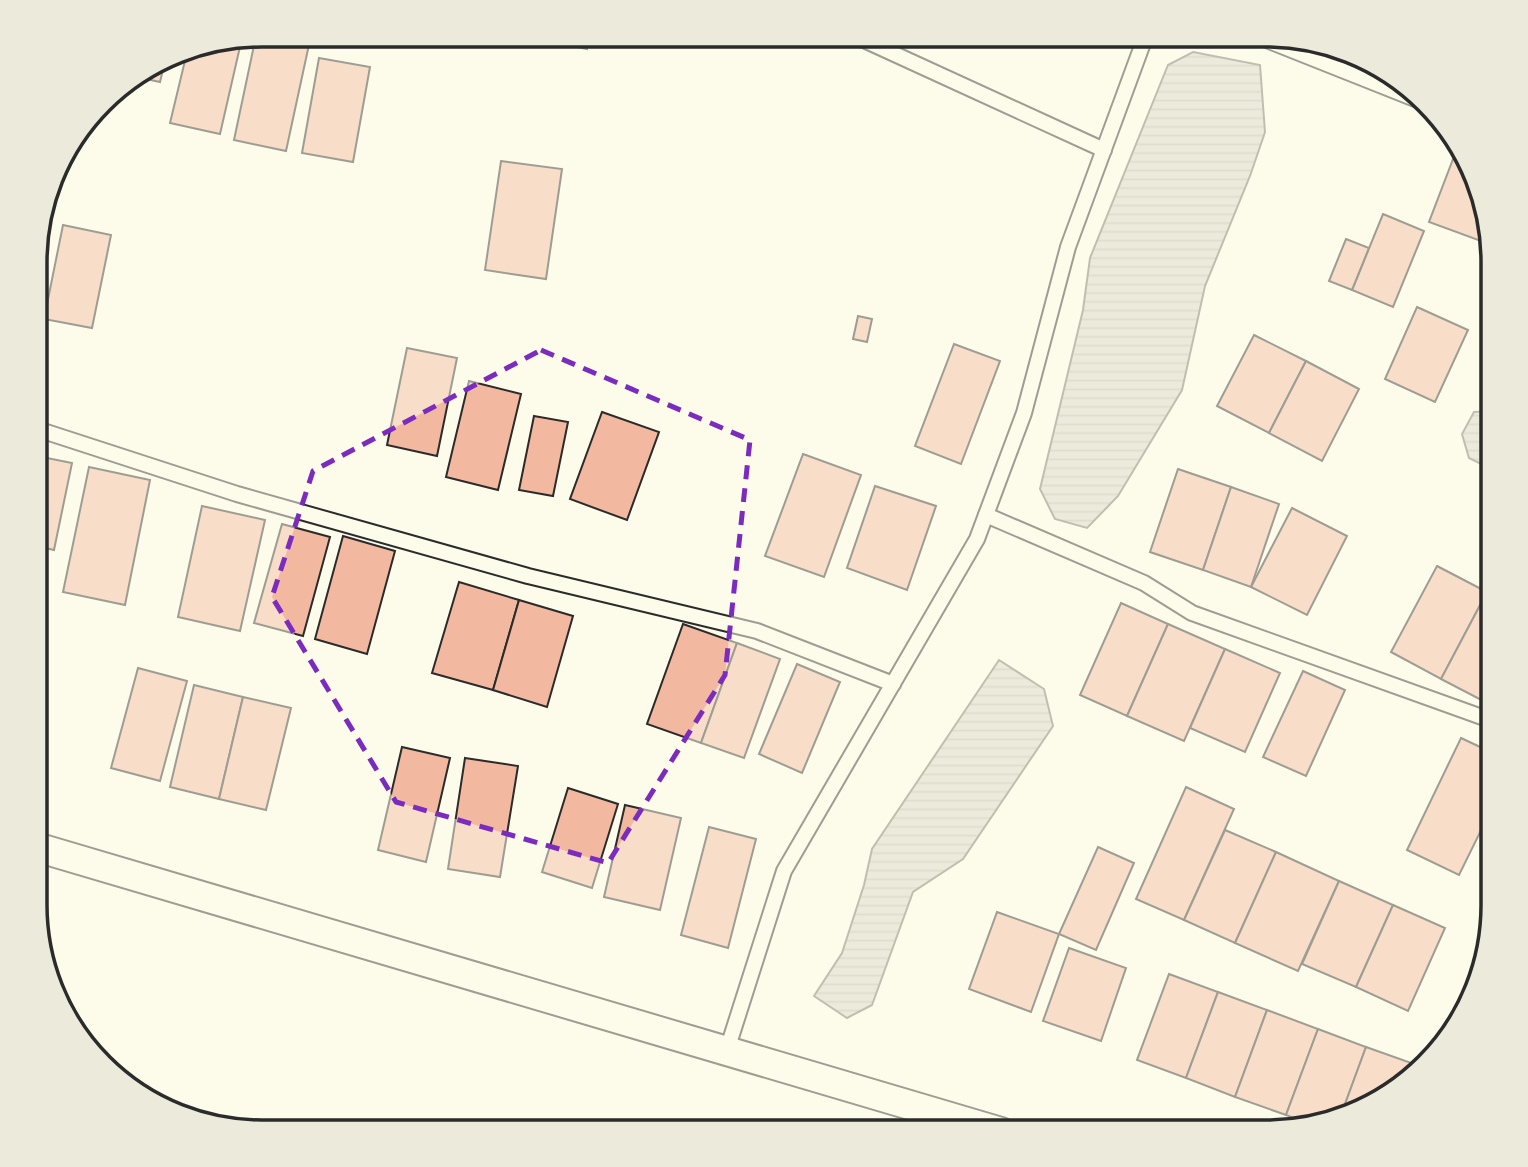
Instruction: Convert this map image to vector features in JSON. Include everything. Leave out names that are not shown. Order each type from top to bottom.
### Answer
[{"type":"street","points":[[48,850],[960,1120]]},
{"type":"lane","points":[[881,48],[1104,150]]},
{"type":"lane","points":[[727,1050],[784,871],[977,539],[1024,413],[1068,247],[1141,48]]},
{"type":"lane","points":[[1286,49],[1397,92]]},
{"type":"lane","points":[[47,432],[237,494],[528,576],[757,631],[892,684]]},
{"type":"lane","points":[[986,515],[1144,583],[1192,613],[1480,716]]},
{"type":"highlighted area","points":[[541,350],[750,440],[725,675],[608,863],[396,802],[272,597],[313,471]]},
{"type":"shaded area","points":[[1193,52],[1260,65],[1265,132],[1205,286],[1182,390],[1118,496],[1087,528],[1055,519],[1040,489],[1083,310],[1090,258],[1168,65]]},
{"type":"shaded area","points":[[1474,412],[1481,412],[1481,464],[1469,458],[1462,434]]},
{"type":"shaded area","points":[[999,660],[1044,689],[1053,726],[963,859],[913,892],[872,1005],[847,1018],[814,996],[842,953],[864,885],[872,849]]},
{"type":"building","points":[[253,48],[308,48],[286,151],[234,140]]},
{"type":"building","points":[[239,49],[220,134],[170,123],[185,62],[220,51]]},
{"type":"building","points":[[319,58],[370,67],[353,162],[302,153]]},
{"type":"building","points":[[162,72],[160,82],[149,80]]},
{"type":"building","points":[[1453,158],[1473,206],[1479,240],[1429,222]]},
{"type":"building","points":[[501,161],[562,169],[546,279],[485,270]]},
{"type":"building","points":[[1383,214],[1424,231],[1393,307],[1352,290]]},
{"type":"building","points":[[63,225],[111,235],[92,328],[47,320],[47,304]]},
{"type":"building","points":[[1346,239],[1369,248],[1352,290],[1329,281]]},
{"type":"building","points":[[1417,307],[1468,330],[1435,402],[1385,379]]},
{"type":"building","points":[[858,316],[872,319],[867,342],[853,339]]},
{"type":"building","points":[[1254,335],[1306,361],[1269,433],[1217,406]]},
{"type":"building","points":[[954,344],[1000,361],[961,464],[915,446]]},
{"type":"building","points":[[407,348],[457,358],[437,456],[387,445]]},
{"type":"building","points":[[1306,361],[1359,389],[1322,461],[1269,433]]},
{"type":"building","points":[[469,381],[521,394],[498,490],[446,477]]},
{"type":"building","points":[[602,412],[659,432],[627,520],[570,499]]},
{"type":"building","points":[[534,416],[568,422],[553,496],[519,490]]},
{"type":"building","points":[[803,454],[861,475],[824,577],[765,556]]},
{"type":"building","points":[[47,458],[72,463],[54,550],[47,549]]},
{"type":"building","points":[[89,467],[150,480],[125,605],[63,592]]},
{"type":"building","points":[[1178,469],[1231,487],[1203,570],[1150,552]]},
{"type":"building","points":[[875,486],[936,506],[907,590],[847,568]]},
{"type":"building","points":[[1231,487],[1279,504],[1251,587],[1203,570]]},
{"type":"building","points":[[202,506],[265,520],[240,631],[178,617]]},
{"type":"building","points":[[1292,508],[1347,536],[1307,615],[1251,587]]},
{"type":"building","points":[[282,524],[330,537],[303,636],[254,623]]},
{"type":"building","points":[[343,536],[395,551],[367,654],[315,639]]},
{"type":"building","points":[[1437,566],[1481,589],[1480,604],[1441,679],[1391,652]]},
{"type":"building","points":[[459,582],[519,600],[493,690],[432,673]]},
{"type":"building","points":[[519,600],[573,616],[547,707],[493,690]]},
{"type":"building","points":[[1121,603],[1168,624],[1127,716],[1080,695]]},
{"type":"building","points":[[1480,604],[1480,699],[1441,679]]},
{"type":"building","points":[[683,624],[737,643],[701,743],[647,724]]},
{"type":"building","points":[[1168,624],[1225,649],[1184,741],[1127,716]]},
{"type":"building","points":[[737,643],[780,659],[744,758],[701,743]]},
{"type":"building","points":[[1225,649],[1280,673],[1245,752],[1190,728]]},
{"type":"building","points":[[797,664],[840,682],[802,773],[759,754]]},
{"type":"building","points":[[138,668],[187,681],[160,781],[111,768]]},
{"type":"building","points":[[1303,671],[1345,690],[1306,776],[1263,757]]},
{"type":"building","points":[[194,685],[243,697],[219,799],[170,787]]},
{"type":"building","points":[[243,697],[291,708],[266,810],[219,799]]},
{"type":"building","points":[[1461,738],[1480,747],[1480,832],[1459,875],[1407,850]]},
{"type":"building","points":[[402,747],[450,758],[426,862],[378,850]]},
{"type":"building","points":[[465,758],[518,766],[500,877],[448,869]]},
{"type":"building","points":[[1186,787],[1234,809],[1184,920],[1136,899]]},
{"type":"building","points":[[568,788],[618,804],[592,888],[542,872]]},
{"type":"building","points":[[625,805],[681,818],[660,910],[604,897]]},
{"type":"building","points":[[709,827],[756,839],[728,948],[681,935]]},
{"type":"building","points":[[1225,830],[1276,852],[1235,943],[1184,920]]},
{"type":"building","points":[[1098,847],[1134,863],[1096,950],[1059,934]]},
{"type":"building","points":[[1276,852],[1339,881],[1298,971],[1235,943]]},
{"type":"building","points":[[1339,881],[1393,905],[1356,987],[1302,964]]},
{"type":"building","points":[[1393,905],[1445,928],[1408,1011],[1356,987]]},
{"type":"building","points":[[997,912],[1059,934],[1031,1012],[969,989]]},
{"type":"building","points":[[1069,948],[1126,968],[1101,1041],[1043,1021]]},
{"type":"building","points":[[1169,974],[1218,992],[1186,1078],[1137,1060]]},
{"type":"building","points":[[1218,992],[1267,1010],[1235,1097],[1186,1078]]},
{"type":"building","points":[[1267,1010],[1318,1029],[1286,1115],[1235,1097]]},
{"type":"building","points":[[1318,1029],[1366,1047],[1345,1104],[1308,1116],[1293,1118],[1286,1115]]},
{"type":"building","points":[[1366,1047],[1412,1063],[1374,1091],[1345,1104]]}]
